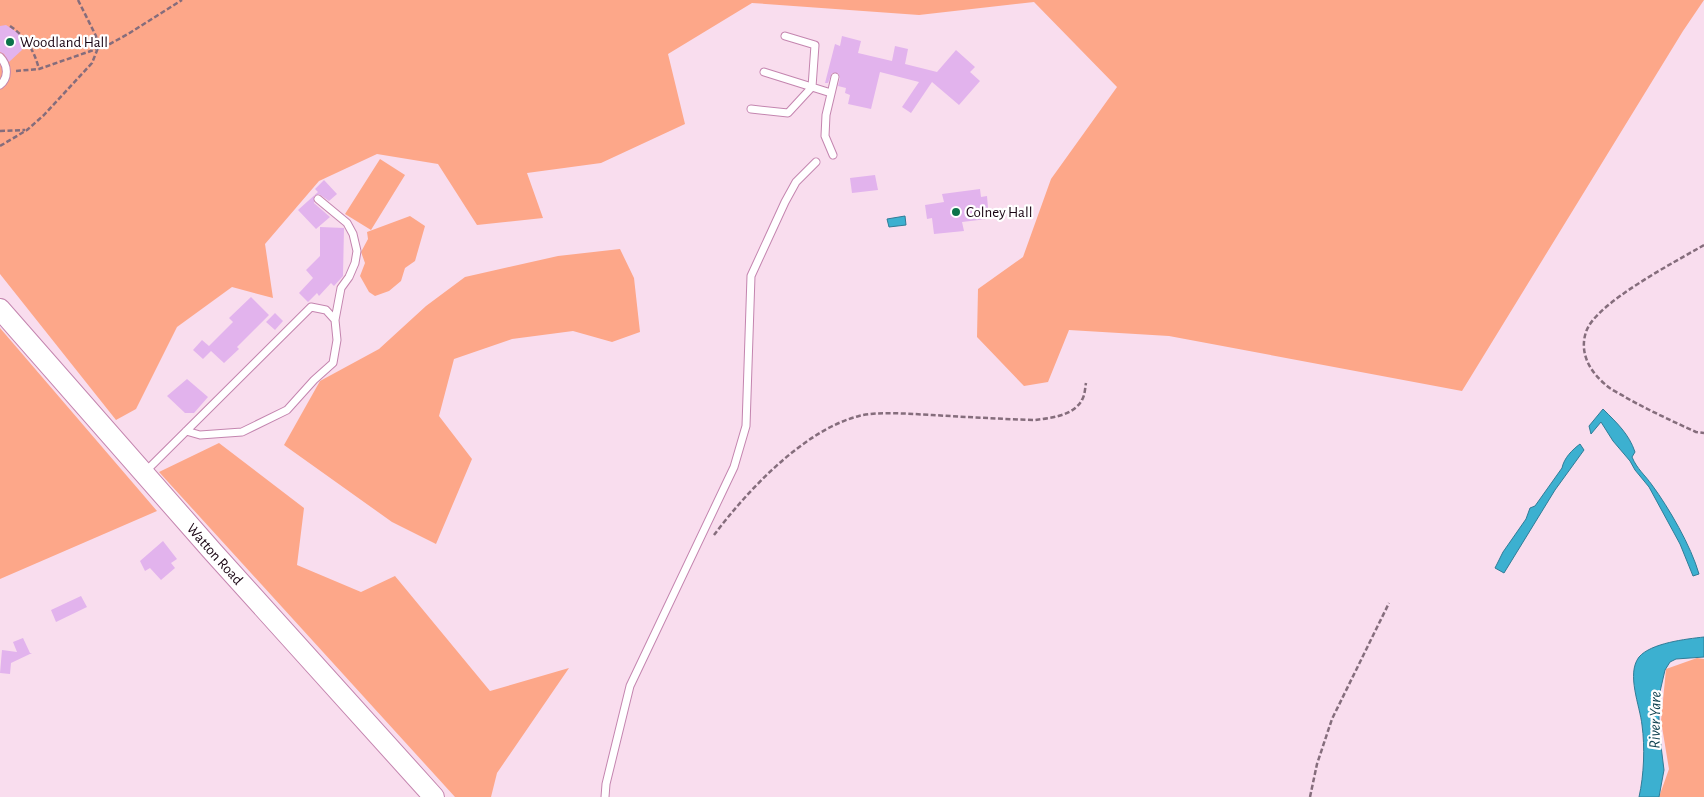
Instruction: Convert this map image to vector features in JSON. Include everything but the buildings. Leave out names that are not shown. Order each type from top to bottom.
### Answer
[{"type":"main road","name":"Watton Road","points":[[0,309],[434,797]]},
{"type":"lane","points":[[751,109],[788,112],[812,87],[815,45],[784,36]]},
{"type":"lane","points":[[0,58],[7,70],[4,82],[0,85]]},
{"type":"lane","points":[[764,72],[831,93]]},
{"type":"lane","points":[[833,155],[825,136],[826,115],[835,77]]},
{"type":"lane","points":[[605,797],[606,784],[630,686],[734,467],[746,426],[751,276],[796,182],[816,162]]},
{"type":"lane","points":[[186,431],[200,435],[242,432],[287,410],[332,363],[337,340],[335,320],[340,288],[349,277],[355,263],[357,251],[348,223],[318,199]]},
{"type":"lane","points":[[144,473],[311,307],[326,310],[335,320]]},
{"type":"path","points":[[0,146],[27,130],[44,115],[92,63],[98,47],[96,36],[78,0]]},
{"type":"path","points":[[7,70],[39,69],[108,45],[182,0]]},
{"type":"path","points":[[10,26],[27,41],[36,55],[39,69]]},
{"type":"path","points":[[0,131],[27,130]]},
{"type":"path","points":[[1704,245],[1614,301],[1595,318],[1586,331],[1584,352],[1591,371],[1607,387],[1645,409],[1704,434]]},
{"type":"path","points":[[713,536],[735,508],[778,463],[824,430],[860,416],[898,413],[1034,420],[1057,417],[1072,410],[1082,400],[1086,384]]},
{"type":"path","points":[[1310,797],[1317,764],[1332,719],[1390,603]]},
{"type":"shaded area","points":[[0,0],[1704,0],[1683,31],[1462,391],[1169,336],[1069,330],[1048,382],[1024,386],[977,337],[978,289],[1023,257],[1051,179],[1117,87],[1034,2],[919,15],[752,3],[668,54],[685,124],[601,163],[527,173],[543,218],[477,225],[438,164],[377,154],[319,181],[265,244],[273,298],[232,287],[177,327],[136,409],[116,420],[0,274]]},
{"type":"shaded area","points":[[380,159],[405,175],[371,230],[345,214]]},
{"type":"shaded area","points":[[410,216],[425,226],[415,261],[405,268],[401,281],[389,291],[375,296],[369,292],[360,276],[365,263],[361,252],[368,239],[367,232]]},
{"type":"shaded area","points":[[620,249],[634,278],[640,332],[612,342],[573,331],[512,339],[454,359],[439,416],[472,459],[436,544],[392,522],[284,445],[320,381],[379,349],[426,306],[465,277],[558,256]]},
{"type":"shaded area","points":[[0,328],[157,511],[0,579]]},
{"type":"shaded area","points":[[219,443],[304,508],[297,565],[361,592],[395,576],[490,691],[569,668],[497,773],[491,797],[455,797],[159,472]]},
{"type":"shaded area","points":[[1697,658],[1704,659],[1704,797],[1659,797],[1669,769],[1661,721],[1666,669]]},
{"type":"water","points":[[905,216],[906,225],[889,227],[887,219]]},
{"type":"water","points":[[1603,409],[1622,429],[1629,440],[1635,452],[1632,457],[1634,461],[1659,494],[1672,516],[1691,552],[1699,574],[1693,576],[1680,544],[1649,487],[1613,441],[1601,422],[1591,434],[1589,426]]},
{"type":"water","points":[[1580,444],[1584,450],[1555,490],[1504,573],[1495,568],[1503,552],[1526,519],[1530,508],[1535,506],[1562,468],[1566,458]]},
{"type":"water","name":"River Yare","points":[[1704,637],[1704,657],[1676,659],[1670,662],[1665,670],[1659,696],[1659,730],[1664,770],[1659,797],[1639,797],[1643,770],[1644,742],[1635,690],[1635,664],[1639,657],[1652,648],[1669,642]]},
{"type":"place","name":"Woodland Hall","points":[[10,42]]},
{"type":"place","name":"Colney Hall","points":[[956,212]]}]
